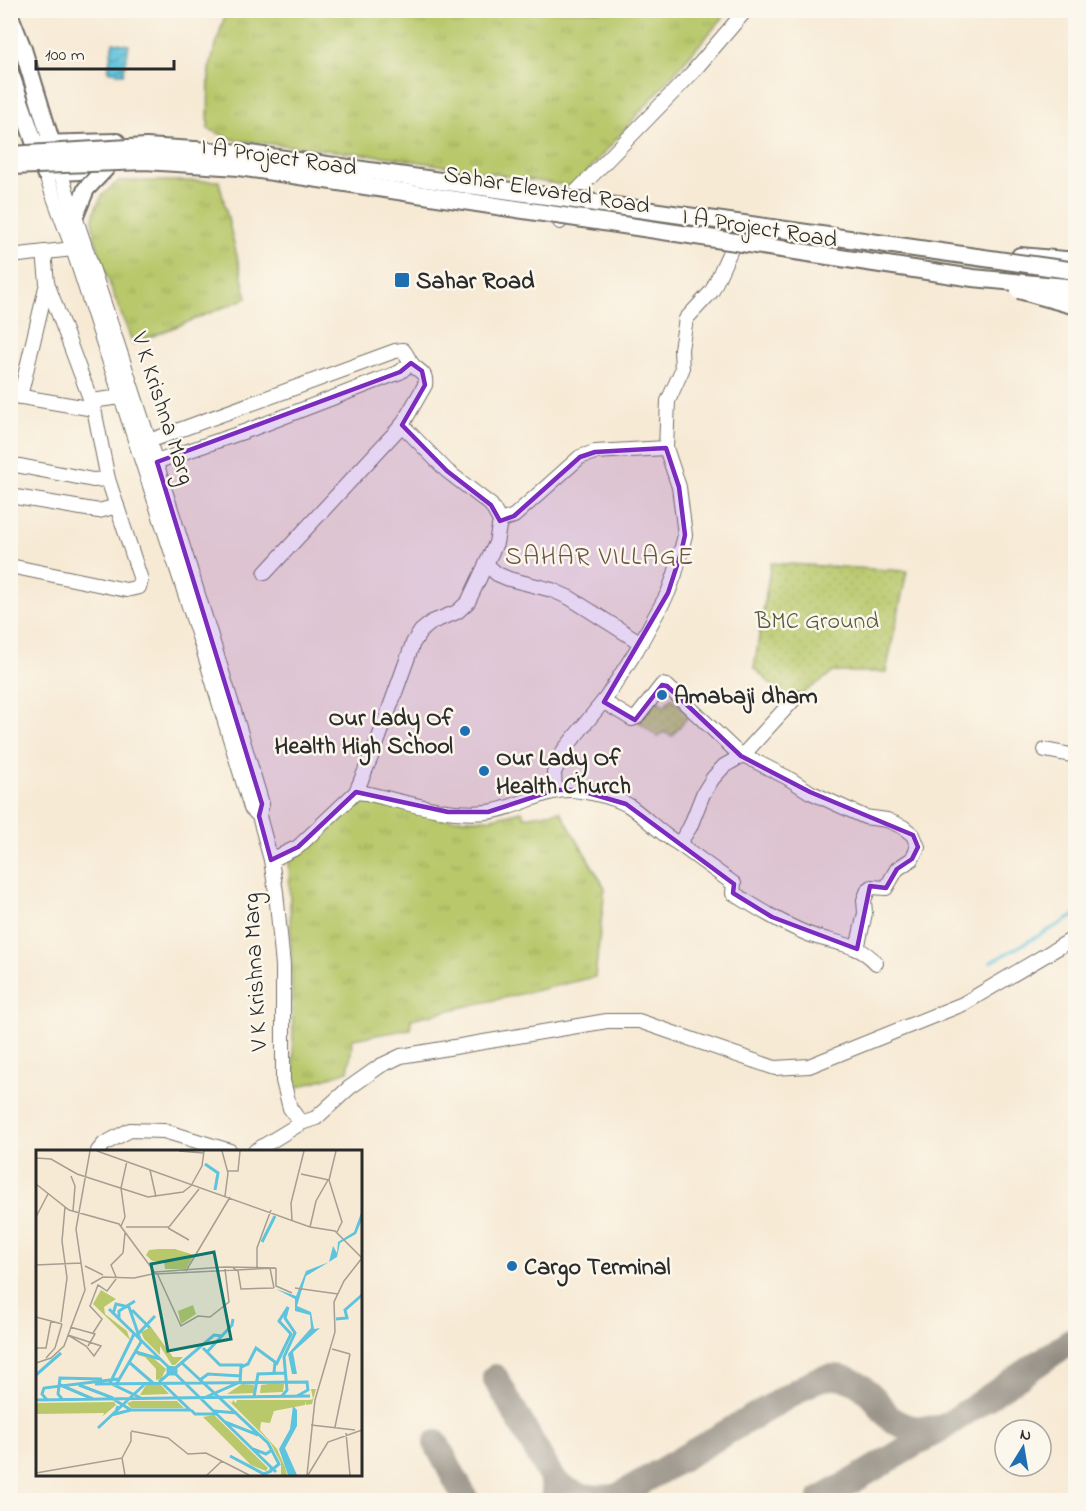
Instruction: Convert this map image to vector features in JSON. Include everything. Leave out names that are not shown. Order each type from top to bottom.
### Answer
[{"type":"main road","name":"V K Krishna Marg","points":[[10,16],[45,122],[44,143]]},
{"type":"main road","name":"V K Krishna Marg","points":[[10,72],[44,143],[52,173]]},
{"type":"main road","points":[[45,122],[62,136],[82,142]]},
{"type":"main road","points":[[44,143],[211,144],[275,150],[847,241],[1076,261]]},
{"type":"main road","name":"Sahar Elevated Road","points":[[10,154],[146,147],[243,153],[1076,271]]},
{"type":"main road","name":"Sahar Elevated Road","points":[[10,166],[145,161],[239,167],[973,278],[1076,288]]},
{"type":"main road","name":"I A Project Road","points":[[52,173],[106,168],[171,166],[238,171],[560,222],[1076,298]]},
{"type":"main road","points":[[75,216],[86,189],[106,168]]},
{"type":"main road","points":[[973,278],[1076,306]]},
{"type":"street","points":[[560,222],[572,196],[685,80],[746,10]]},
{"type":"street","name":"V K Krishna Marg","points":[[52,173],[75,216],[157,462],[251,808],[259,816],[271,860],[283,966],[283,1081],[290,1108],[301,1123]]},
{"type":"street","name":"V K Krishna Marg","points":[[52,173],[73,249],[136,446],[208,644]]},
{"type":"street","points":[[555,790],[554,773],[564,750],[604,702],[641,644],[668,593],[685,535],[679,487],[666,448],[668,401],[682,370],[681,349],[686,319],[712,291],[732,247]]},
{"type":"street","points":[[10,256],[73,249]]},
{"type":"street","points":[[10,566],[126,590],[139,587],[141,580],[108,479],[92,405],[47,283],[44,252]]},
{"type":"street","points":[[47,283],[15,396],[92,405],[121,397]]},
{"type":"street","points":[[136,446],[403,350],[411,363],[422,371],[426,377],[426,384],[402,425],[265,573]]},
{"type":"street","points":[[143,467],[249,430],[400,372],[411,363]]},
{"type":"street","points":[[271,860],[298,847],[356,792],[414,643],[421,631],[432,622],[457,612],[468,602],[496,543],[500,521],[491,505],[447,471],[402,425]]},
{"type":"street","points":[[249,430],[254,444]]},
{"type":"street","points":[[500,521],[513,516],[580,458],[595,452],[666,448]]},
{"type":"street","points":[[10,464],[93,480],[108,479]]},
{"type":"street","points":[[10,496],[99,511],[117,506]]},
{"type":"street","points":[[487,565],[497,574],[509,579],[552,590],[570,598],[641,644]]},
{"type":"street","points":[[604,702],[632,718],[637,717],[662,685],[667,686],[742,755],[810,792],[865,817],[887,820],[903,827],[913,835],[918,847],[912,859],[897,869],[886,888],[872,887],[868,890],[864,900],[865,913],[857,949]]},
{"type":"street","points":[[679,844],[690,827],[703,794],[713,778],[724,766],[742,755],[796,697]]},
{"type":"street","points":[[1045,750],[1076,756]]},
{"type":"street","points":[[356,792],[448,812],[488,812],[518,805],[555,790],[578,790],[626,804],[670,839],[734,884],[733,893],[772,917],[809,934],[868,954],[876,963]]},
{"type":"street","points":[[257,1150],[301,1123],[316,1118],[349,1088],[380,1066],[401,1056],[607,1021],[639,1021],[775,1068],[809,1066],[963,1004],[1076,937]]},
{"type":"street","points":[[99,1150],[104,1144],[130,1130],[164,1131],[227,1150]]},
{"type":"highlighted area","points":[[411,363],[422,371],[425,385],[402,425],[447,471],[491,505],[500,521],[514,516],[580,457],[595,452],[666,448],[679,487],[685,535],[681,553],[668,593],[604,702],[635,720],[662,685],[667,686],[741,756],[810,792],[913,835],[918,847],[912,859],[897,869],[886,888],[870,886],[857,949],[772,917],[733,893],[734,884],[626,804],[578,790],[555,790],[488,812],[448,812],[356,792],[298,847],[271,860],[259,816],[262,804],[157,462],[400,372]]},
{"type":"green space","points":[[226,11],[729,11],[574,187],[390,157],[235,140],[208,129],[209,69]]},
{"type":"green space","points":[[119,181],[219,181],[247,298],[133,344],[115,299],[93,228],[93,218],[99,201]]},
{"type":"green space","name":"BMC Ground","points":[[771,563],[907,571],[886,672],[834,672],[790,702],[754,668]]},
{"type":"green space","points":[[652,695],[664,706],[671,698],[690,714],[672,736],[663,732],[658,737],[637,720]]},
{"type":"green space","points":[[365,798],[451,819],[488,819],[522,811],[524,817],[560,811],[605,888],[595,977],[411,1019],[411,1029],[353,1039],[348,1071],[299,1087],[294,1082],[289,862],[354,804]]},
{"type":"water","points":[[113,42],[129,45],[123,74],[108,71]]},
{"type":"waterway","points":[[991,962],[1076,915]]},
{"type":"taxiway","points":[[820,1500],[944,1427],[1076,1338]]},
{"type":"taxiway","points":[[495,1377],[553,1480],[555,1500]]},
{"type":"taxiway","points":[[611,1500],[814,1381],[823,1378],[840,1377],[862,1387],[890,1418],[902,1425],[923,1429],[944,1427]]},
{"type":"taxiway","points":[[436,1443],[466,1500]]},
{"type":"taxiway","points":[[553,1480],[568,1491],[583,1496],[617,1497]]},
{"type":"place","name":"Sahar Road","points":[[402,280]]},
{"type":"place","name":"Amabaji dham","points":[[662,695]]},
{"type":"place","name":"Our Lady Of Health High School","points":[[465,731]]},
{"type":"place","name":"Our Lady Of Health Church","points":[[484,771]]},
{"type":"place","name":"Cargo Terminal","points":[[512,1266]]},
{"type":"district","name":"SAHAR VILLAGE","points":[[600,555]]}]
